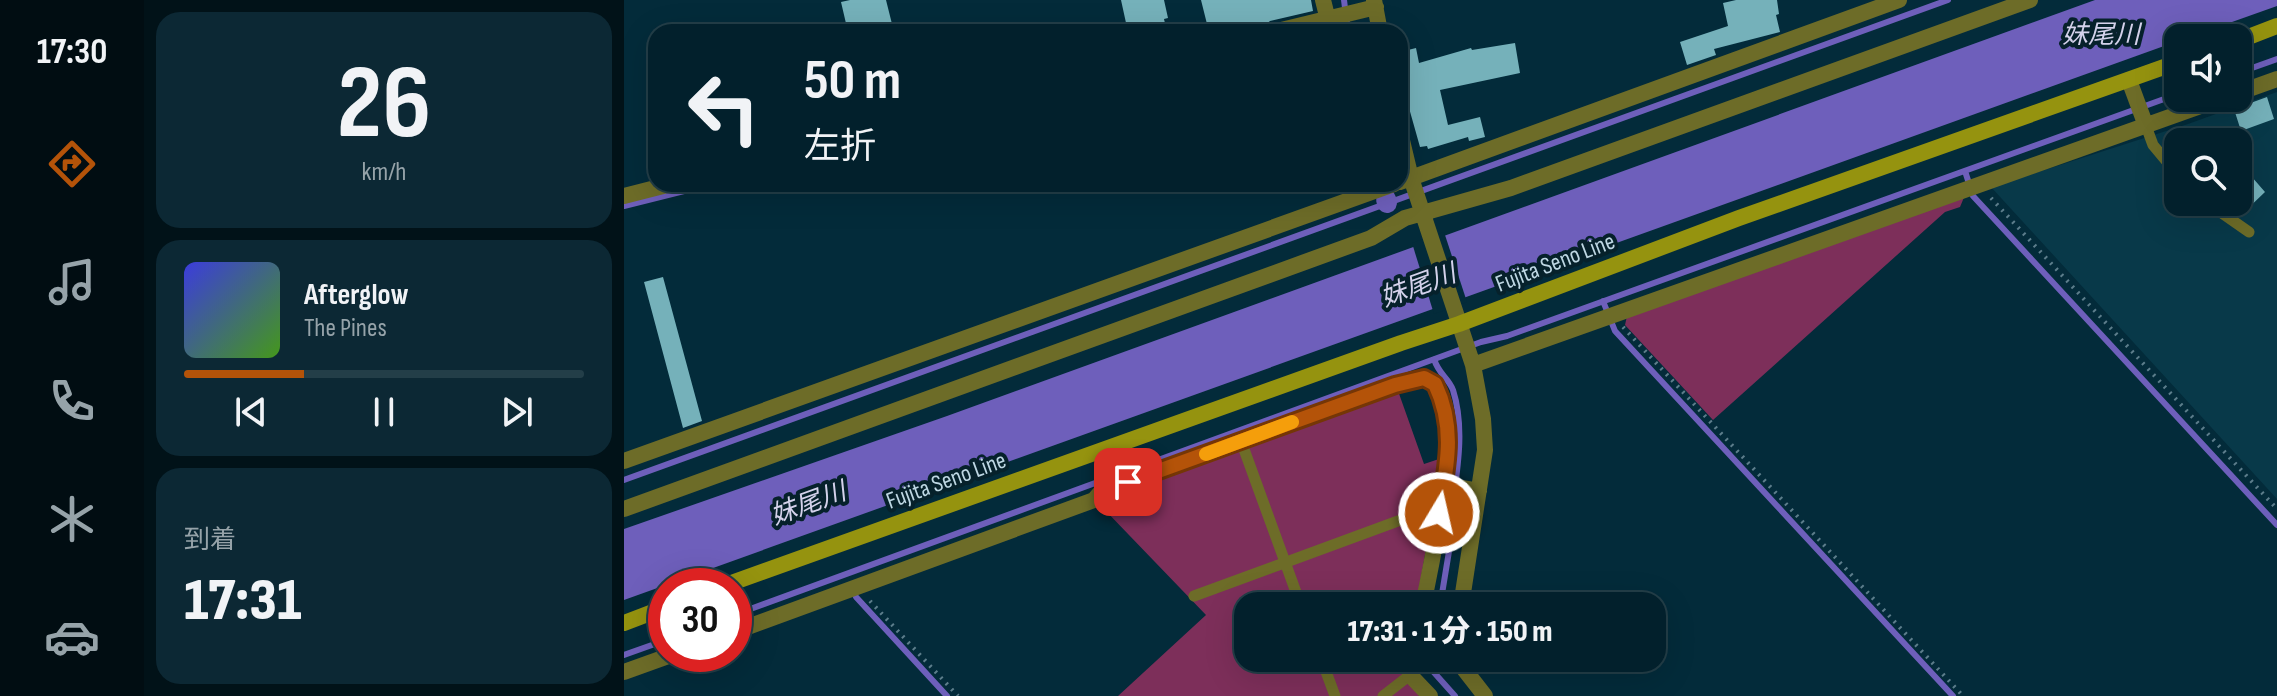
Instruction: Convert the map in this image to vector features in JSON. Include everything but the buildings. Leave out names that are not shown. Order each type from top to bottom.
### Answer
[{"type":"main road","points":[[2252,36],[2277,26]]},
{"type":"main road","name":"Fujita Seno Line","points":[[752,576],[1389,347],[1464,339],[1739,218],[2164,67]]},
{"type":"main road","points":[[624,623],[648,614]]},
{"type":"street","points":[[1323,0],[1332,24],[1375,4],[1379,24]]},
{"type":"street","points":[[1463,592],[1485,450],[1484,433],[1464,339],[1425,219],[1410,185],[1899,0]]},
{"type":"street","points":[[624,509],[1371,238],[1405,218],[1425,219],[2030,0]]},
{"type":"street","points":[[2252,88],[2277,79]]},
{"type":"street","points":[[2129,80],[2141,114]]},
{"type":"street","points":[[1464,339],[1612,316],[1973,185],[2141,114],[2164,110]]},
{"type":"street","points":[[624,196],[648,190]]},
{"type":"street","points":[[624,461],[1358,192]]},
{"type":"street","points":[[752,625],[1094,500],[1100,493],[1241,441],[1395,385],[1424,378],[1435,384],[1448,419],[1451,486],[1439,513],[1425,592]]},
{"type":"street","points":[[1451,486],[1479,491]]},
{"type":"street","points":[[624,672],[648,663]]},
{"type":"street","points":[[1415,672],[1426,695]]},
{"type":"street","points":[[1466,672],[1485,696]]},
{"type":"lane","points":[[2141,114],[2153,145],[2164,158]]},
{"type":"lane","points":[[2226,216],[2249,232]]},
{"type":"lane","points":[[1241,441],[1295,592]]},
{"type":"lane","points":[[1194,596],[1425,511],[1439,513]]},
{"type":"lane","points":[[1326,672],[1335,696]]},
{"type":"lane","points":[[1383,696],[1406,672]]},
{"type":"path","points":[[1973,185],[1992,199],[2277,509]]},
{"type":"path","points":[[1612,316],[1963,696]]},
{"type":"path","points":[[855,587],[958,696]]},
{"type":"shaded area","points":[[2277,92],[2277,499],[1991,187],[2164,132],[2164,216],[2252,216],[2252,128],[2175,128],[2221,112],[2252,112],[2252,101]]},
{"type":"shaded area","points":[[1965,195],[1960,207],[1945,212],[1713,420],[1625,325],[1627,316]]},
{"type":"shaded area","points":[[1397,388],[1424,464],[1442,458],[1418,592],[1234,592],[1234,672],[1411,672],[1419,696],[1118,696],[1206,615],[1103,508],[1104,495]]},
{"type":"water","name":"妹尾川","points":[[2095,0],[2277,0],[2277,6],[2226,24],[2164,24],[2164,46],[713,568],[648,568],[648,591],[624,600],[624,529],[947,416]]},
{"type":"pier","points":[[1444,232],[1467,302],[1434,314],[1412,243]]},
{"type":"waterway","points":[[1344,0],[1347,24]]},
{"type":"waterway","points":[[624,480],[1948,0]]},
{"type":"waterway","points":[[2252,68],[2277,59]]},
{"type":"waterway","points":[[752,608],[1481,342],[1507,336],[2164,99]]},
{"type":"waterway","points":[[1965,171],[1973,196],[2277,525]]},
{"type":"waterway","points":[[624,206],[680,192]]},
{"type":"waterway","points":[[1386,199],[1387,203]]},
{"type":"waterway","points":[[1603,301],[1615,331],[1953,696]]},
{"type":"waterway","points":[[1434,359],[1453,390],[1459,421],[1451,517],[1454,521],[1442,592]]},
{"type":"waterway","points":[[852,589],[947,696]]},
{"type":"waterway","points":[[624,655],[648,646]]},
{"type":"waterway","points":[[1434,672],[1455,696]]},
{"type":"slow traffic","points":[[1206,454],[1292,422]]},
{"type":"route","points":[[1128,482],[1395,385],[1424,378],[1435,384],[1448,419],[1448,450],[1439,513]]}]
